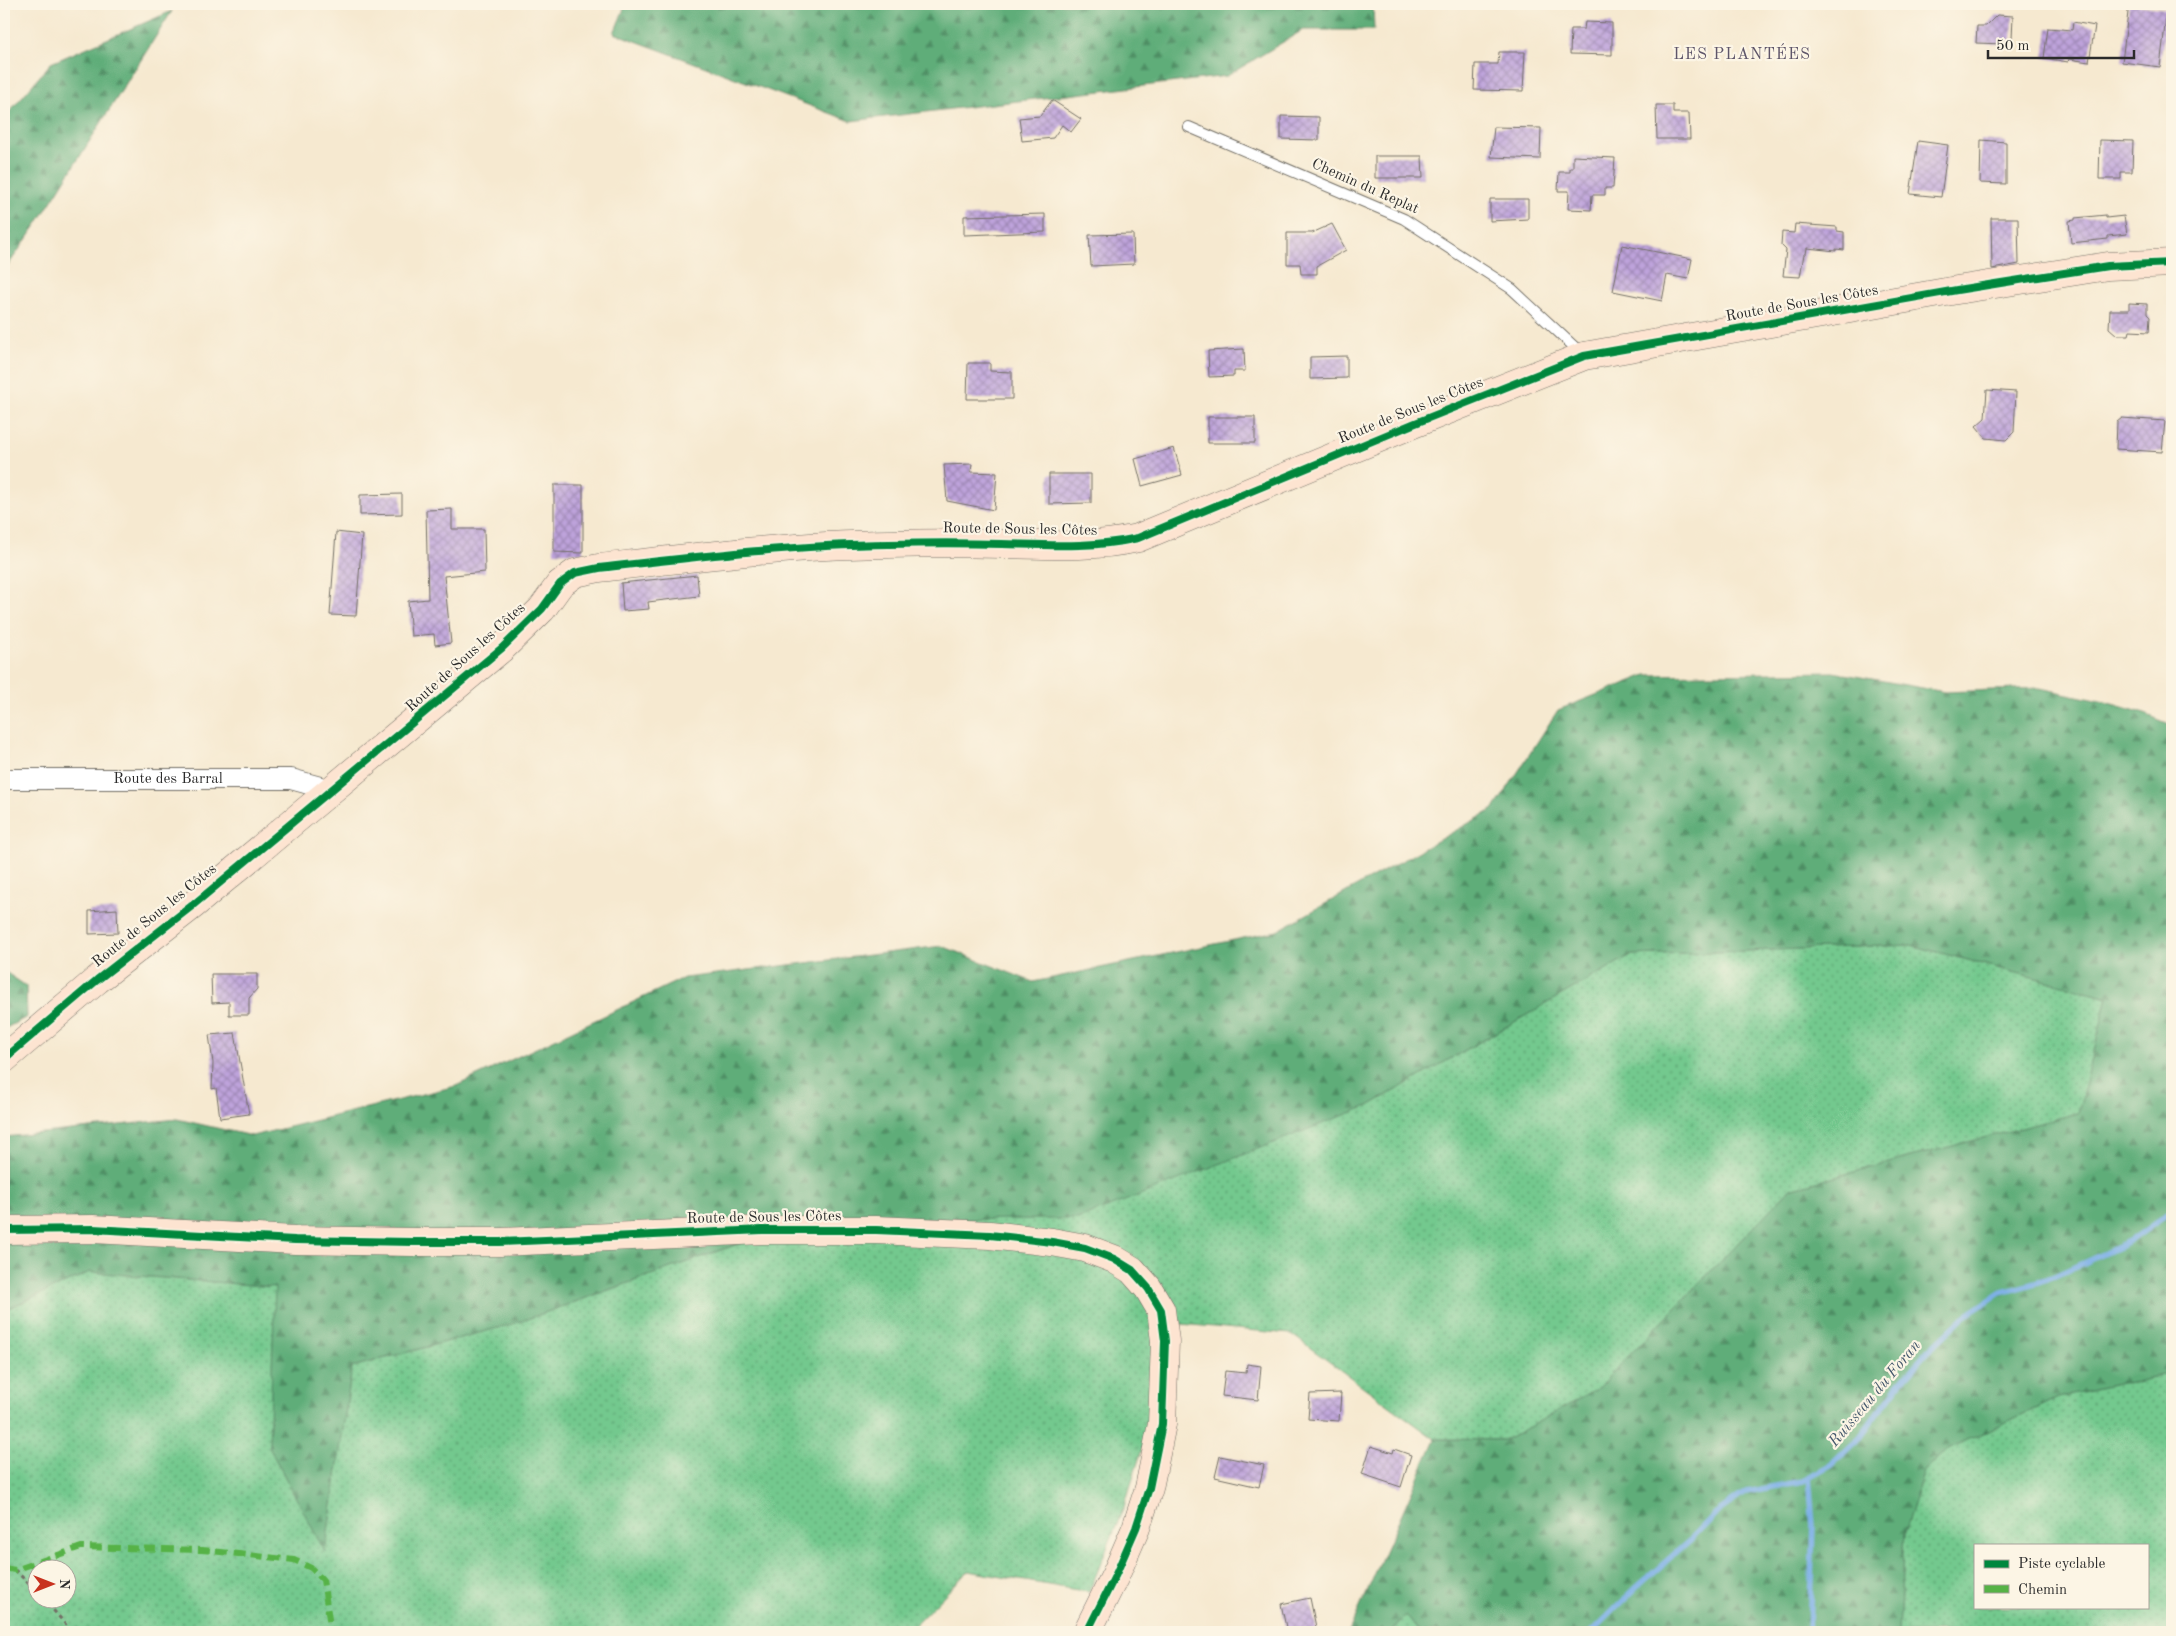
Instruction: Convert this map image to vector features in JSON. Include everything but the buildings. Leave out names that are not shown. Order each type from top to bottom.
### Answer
[{"type":"street","name":"Route de Sous les Côtes","points":[[4,1059],[97,980],[194,905],[502,648],[542,609],[560,584],[575,573],[599,568],[754,551],[880,544],[963,543],[1084,546],[1112,544],[1138,538],[1413,424],[1584,356],[1967,288],[2108,266],[2172,263]]},
{"type":"street","name":"Route des Barral","points":[[4,779],[290,779],[331,790]]},
{"type":"street","name":"Route de Sous les Côtes","points":[[4,1230],[93,1229],[295,1240],[500,1242],[762,1230],[876,1230],[990,1234],[1085,1248],[1114,1259],[1132,1270],[1148,1288],[1161,1310],[1165,1341],[1162,1424],[1149,1488],[1136,1528],[1116,1574],[1086,1632]]},
{"type":"lane","name":"Chemin du Replat","points":[[1189,127],[1404,219],[1512,289],[1584,356]]},
{"type":"path","points":[[15,1570],[28,1583]]},
{"type":"path","points":[[52,1608],[72,1632]]},
{"type":"green space","points":[[626,4],[1373,4],[1374,30],[1303,30],[1227,76],[851,121],[614,33]]},
{"type":"green space","points":[[172,11],[37,224],[4,271],[4,118],[51,63]]},
{"type":"green space","points":[[1833,672],[1945,692],[2040,688],[2105,702],[2140,712],[2172,725],[2172,1373],[2058,1398],[1948,1449],[1924,1470],[1904,1532],[1899,1632],[1419,1632],[1406,1615],[1390,1632],[1349,1632],[1435,1439],[1506,1440],[1597,1389],[1790,1189],[2078,1113],[2108,997],[1911,945],[1631,955],[1368,1106],[1078,1219],[805,1220],[516,1323],[352,1367],[325,1552],[269,1447],[275,1287],[90,1272],[4,1310],[4,1137],[177,1119],[252,1136],[456,1086],[684,978],[942,946],[1033,982],[1277,931],[1494,809],[1558,710],[1646,675]]},
{"type":"green space","points":[[1911,945],[2108,997],[2078,1113],[1790,1189],[1597,1389],[1506,1440],[1435,1439],[1291,1334],[1181,1324],[1124,1507],[1089,1592],[968,1571],[908,1632],[4,1632],[4,1310],[90,1272],[276,1287],[269,1447],[325,1551],[352,1367],[516,1323],[805,1220],[1368,1106],[1631,955]]},
{"type":"green space","points":[[4,971],[26,986],[27,1017],[4,1029]]},
{"type":"green space","points":[[2172,1373],[2172,1632],[1899,1632],[1904,1532],[1924,1470],[1948,1449],[2058,1398]]},
{"type":"green space","points":[[1406,1615],[1419,1632],[1391,1632]]},
{"type":"waterway","name":"Ruisseau du Foran","points":[[1592,1632],[1636,1588],[1689,1541],[1716,1513],[1746,1492],[1803,1481],[1832,1465],[1857,1441],[1899,1384],[1926,1353],[1964,1317],[2000,1293],[2046,1280],[2129,1242],[2172,1211]]},
{"type":"waterway","points":[[1809,1477],[1813,1526],[1809,1632]]},
{"type":"marked path","points":[[4,1568],[15,1570],[81,1547],[202,1550],[294,1560],[311,1568],[323,1580],[331,1632]]},
{"type":"cycle path","points":[[4,1059],[97,980],[193,905],[502,648],[542,609],[560,584],[575,573],[599,568],[744,552],[816,547],[931,543],[1070,545],[1138,538],[1413,424],[1584,356],[1957,290],[2108,266],[2172,263]]},
{"type":"cycle path","points":[[4,1230],[93,1229],[295,1240],[413,1242],[500,1242],[762,1230],[876,1230],[990,1235],[1085,1248],[1114,1259],[1132,1270],[1148,1288],[1161,1310],[1165,1341],[1162,1424],[1149,1488],[1136,1528],[1116,1574],[1087,1632]]},
{"type":"district","name":"LES PLANTÉES","points":[[1742,55]]}]
